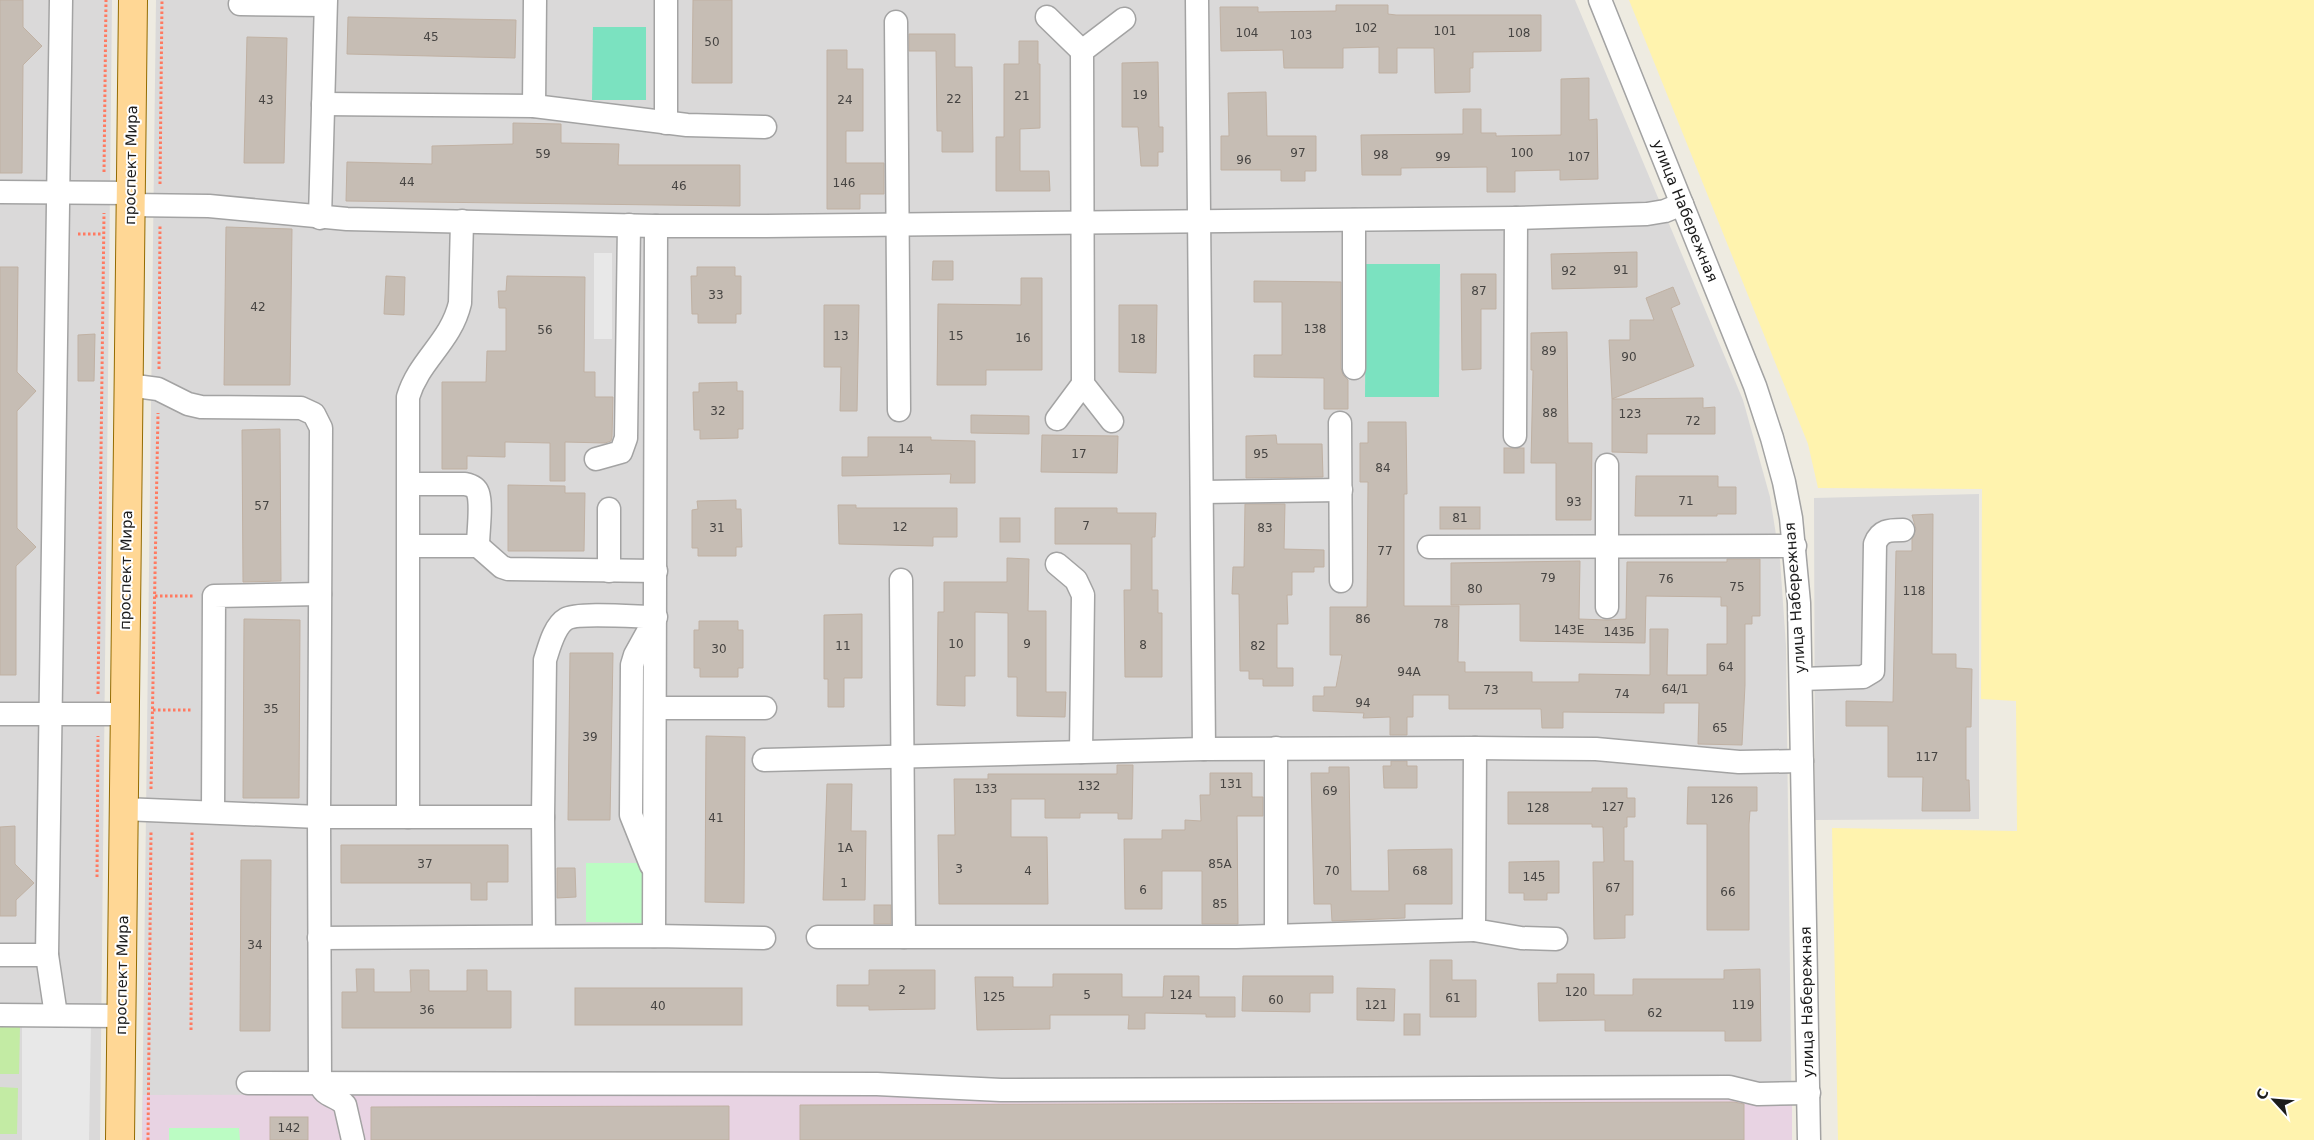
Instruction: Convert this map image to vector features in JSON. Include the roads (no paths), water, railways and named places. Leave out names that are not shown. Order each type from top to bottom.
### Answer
[{"type":"main road","name":"проспект Мира","points":[[120,1140],[123,809],[111,714],[112,596],[128,384],[133,0]]},
{"type":"street","points":[[56,1015],[47,955],[61,0]]},
{"type":"street","points":[[534,106],[535,0]]},
{"type":"street","points":[[666,0],[666,123]]},
{"type":"street","points":[[1197,0],[1204,749]]},
{"type":"street","name":"улица Набережная","points":[[1600,0],[1760,404],[1784,482],[1795,546],[1801,679],[1810,1140]]},
{"type":"street","points":[[240,4],[325,2],[320,218]]},
{"type":"street","points":[[1047,17],[1082,51],[1083,384],[1058,419]]},
{"type":"street","points":[[1082,51],[1124,19]]},
{"type":"street","points":[[896,22],[899,410]]},
{"type":"street","points":[[323,104],[534,106],[666,123],[765,127]]},
{"type":"street","points":[[0,192],[57,192],[130,199],[160,205],[209,206],[320,218],[656,226],[1516,218],[1647,214],[1665,211],[1682,204]]},
{"type":"street","points":[[1515,436],[1516,218]]},
{"type":"street","points":[[1354,220],[1354,368]]},
{"type":"street","points":[[408,817],[408,397],[418,374],[453,327],[457,315],[460,303],[462,222]]},
{"type":"street","points":[[596,459],[621,452],[626,438],[628,225]]},
{"type":"street","points":[[654,936],[656,226]]},
{"type":"street","points":[[128,384],[158,390],[188,404],[200,407],[301,408],[314,414],[321,428],[318,817],[320,1083],[326,1094],[341,1100],[345,1105],[353,1140]]},
{"type":"street","points":[[1083,384],[1112,420]]},
{"type":"street","points":[[1340,423],[1341,581]]},
{"type":"street","points":[[1607,465],[1607,607]]},
{"type":"street","points":[[409,484],[465,484],[472,486],[477,491],[478,499],[478,546]]},
{"type":"street","points":[[1202,492],[1341,490]]},
{"type":"street","points":[[609,509],[609,571]]},
{"type":"street","points":[[1801,679],[1863,677],[1873,671],[1875,544],[1881,533],[1888,530],[1903,530]]},
{"type":"street","points":[[409,546],[478,546],[508,569],[656,571]]},
{"type":"street","points":[[1429,547],[1795,546]]},
{"type":"street","points":[[1057,564],[1076,580],[1083,595],[1081,752]]},
{"type":"street","points":[[900,580],[904,937]]},
{"type":"street","points":[[202,812],[213,710],[214,596],[320,594]]},
{"type":"street","points":[[544,936],[545,660],[552,640],[562,622],[574,616],[656,617]]},
{"type":"street","points":[[654,874],[631,815],[632,665],[635,655],[656,617]]},
{"type":"street","points":[[655,708],[764,708]]},
{"type":"street","points":[[0,714],[111,714]]},
{"type":"street","points":[[1276,748],[1276,935]]},
{"type":"street","points":[[764,760],[1204,749],[1475,748],[1596,749],[1739,762],[1802,762]]},
{"type":"street","points":[[1474,930],[1475,748]]},
{"type":"street","points":[[123,809],[318,817],[543,817]]},
{"type":"street","points":[[818,937],[1236,938],[1276,935],[1474,930],[1521,938],[1556,939]]},
{"type":"street","points":[[319,938],[544,936],[764,938]]},
{"type":"street","points":[[0,955],[47,955]]},
{"type":"street","points":[[0,1015],[121,1016]]},
{"type":"street","points":[[248,1083],[868,1084],[1001,1090],[1730,1087],[1758,1094],[1809,1093]]}]
